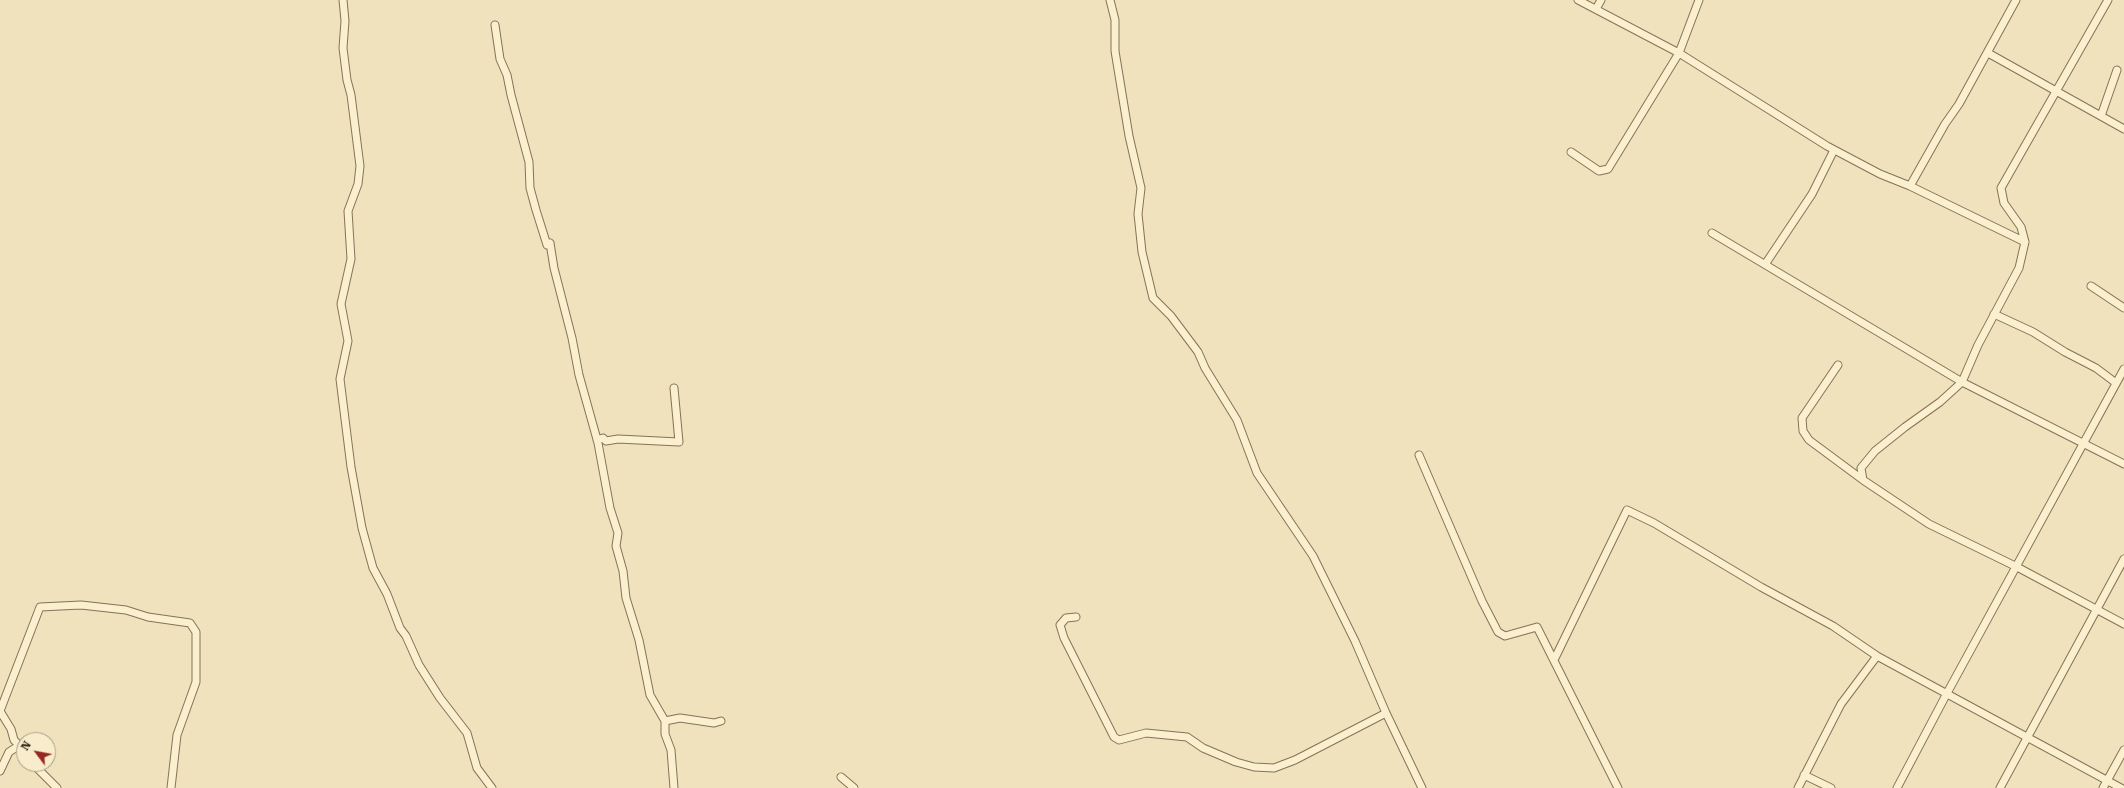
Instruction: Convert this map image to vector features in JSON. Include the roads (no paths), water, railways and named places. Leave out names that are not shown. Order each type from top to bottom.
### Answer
[{"type":"street","points":[[343,0],[346,20],[342,48],[351,95],[360,166],[358,184],[348,211],[351,259],[341,304],[348,341],[340,379],[351,467],[363,535],[373,568],[413,654],[440,698],[467,733],[478,768],[492,788]]},
{"type":"street","points":[[1110,0],[1115,20],[1115,51],[1129,136],[1141,188],[1138,214],[1142,252],[1153,298],[1172,316],[1185,337],[1198,352],[1205,368],[1236,420],[1257,473],[1313,556],[1355,640],[1386,713],[1422,788]]},
{"type":"street","points":[[1578,0],[1679,53],[1834,150],[1880,174],[1910,186],[2025,242]]},
{"type":"street","points":[[1596,10],[1601,0]]},
{"type":"street","points":[[1571,152],[1599,171],[1608,169],[1679,53],[1699,0]]},
{"type":"street","points":[[1910,186],[1988,53],[2016,0]]},
{"type":"street","points":[[1863,480],[1862,468],[1875,451],[1940,402],[1962,382],[1978,345],[2019,268],[2025,242],[2021,227],[2004,203],[2001,188],[2107,0]]},
{"type":"street","points":[[495,25],[500,59],[507,75],[529,162],[530,188],[547,244],[550,243],[554,268],[572,338],[578,375],[597,440],[610,508],[618,533],[616,546],[623,571],[626,598],[639,640],[650,695],[664,721],[671,750],[674,788]]},
{"type":"street","points":[[1988,53],[2124,129]]},
{"type":"street","points":[[2101,116],[2117,70]]},
{"type":"street","points":[[1766,263],[1812,194],[1834,150]]},
{"type":"street","points":[[1712,233],[1766,263],[1962,382],[2124,464]]},
{"type":"street","points":[[2091,286],[2124,308]]},
{"type":"street","points":[[1994,314],[2033,332],[2044,340],[2096,368],[2116,383]]},
{"type":"street","points":[[1838,365],[1802,418],[1803,431],[1809,440],[1863,480],[1929,524],[2097,608],[2124,624]]},
{"type":"street","points":[[1897,788],[1946,694],[2017,567],[2124,369]]},
{"type":"street","points":[[597,440],[603,438],[606,441],[618,439],[679,442],[674,388]]},
{"type":"street","points":[[1419,455],[1482,601],[1498,632],[1505,636],[1538,627],[1555,658],[1618,788]]},
{"type":"street","points":[[1555,658],[1627,510],[1654,523],[1756,584],[1833,626],[1877,656],[2121,788]]},
{"type":"street","points":[[2000,788],[2124,560]]},
{"type":"street","points":[[16,742],[14,740],[11,729],[0,711],[40,607],[81,605],[126,610],[148,617],[190,623],[196,632],[196,682],[177,736],[171,788]]},
{"type":"street","points":[[1076,617],[1066,618],[1060,625],[1064,638],[1114,737],[1119,740],[1146,733],[1187,737],[1203,748],[1236,762],[1254,767],[1274,768],[1295,760],[1386,713]]},
{"type":"street","points":[[1798,788],[1842,704],[1877,656]]},
{"type":"street","points":[[664,721],[680,718],[714,723],[721,721]]},
{"type":"street","points":[[0,771],[9,752],[16,749]]},
{"type":"street","points":[[2103,788],[2124,750]]},
{"type":"street","points":[[41,772],[58,788]]},
{"type":"street","points":[[1804,775],[1831,788]]},
{"type":"street","points":[[841,777],[854,788]]}]
